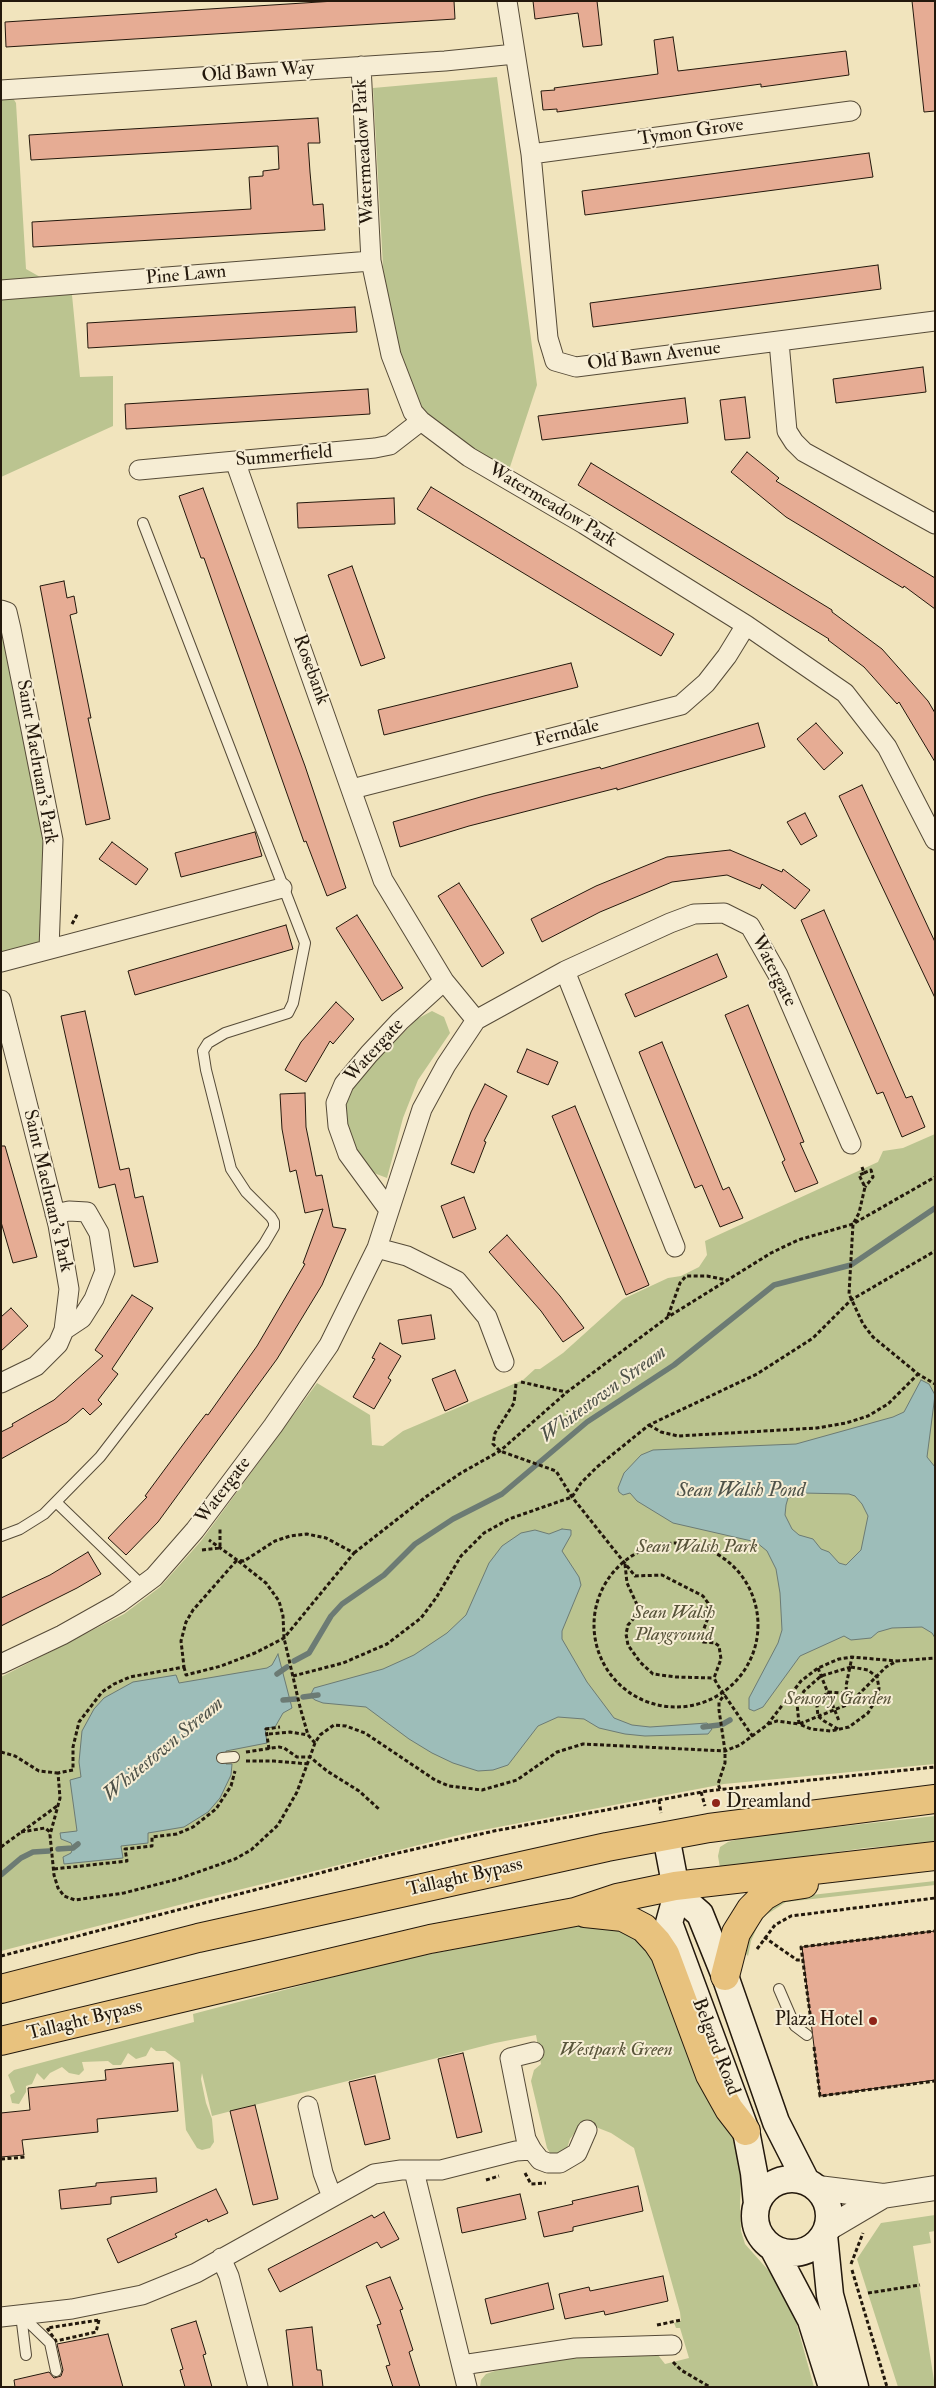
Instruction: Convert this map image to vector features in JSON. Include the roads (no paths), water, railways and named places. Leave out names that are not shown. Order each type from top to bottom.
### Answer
[{"type":"main road","name":"Tallaght Bypass","points":[[1,1989],[208,1936],[479,1875],[666,1836],[790,1817],[935,1799]]},
{"type":"main road","name":"Belgard Road","points":[[666,1836],[676,1890],[668,1922],[746,2131],[754,2173],[757,2229],[762,2238],[773,2248],[811,2320],[832,2387]]},
{"type":"main road","name":"Tallaght Bypass","points":[[6,2042],[112,2014],[420,1941],[575,1912],[617,1898],[935,1856]]},
{"type":"main road","points":[[725,1976],[736,1933],[745,1916],[764,1896],[778,1888],[935,1869]]},
{"type":"main road","name":"Belgard Road","points":[[676,1890],[700,1914],[725,1976],[776,2122],[812,2184],[828,2204],[829,2217],[825,2232],[830,2295],[855,2387]]},
{"type":"main road","points":[[575,1912],[623,1917],[644,1928],[657,1942],[665,1954],[710,2075],[728,2109],[746,2131]]},
{"type":"main road","points":[[757,2204],[767,2188],[777,2182],[796,2179],[812,2184]]},
{"type":"main road","points":[[773,2248],[785,2252],[800,2252],[816,2244],[825,2232]]},
{"type":"street","name":"Old Bawn Avenue","points":[[507,1],[531,154],[548,338],[555,361],[576,367],[935,321]]},
{"type":"street","name":"Old Bawn Way","points":[[1,90],[515,54]]},
{"type":"street","name":"Watermeadow Park","points":[[361,66],[370,261],[391,355],[404,393],[413,412],[421,421],[469,457],[584,524],[746,625],[845,692],[887,747],[935,840]]},
{"type":"street","name":"Tymon Grove","points":[[531,154],[851,112]]},
{"type":"street","name":"Pine Lawn","points":[[1,290],[370,261]]},
{"type":"street","points":[[779,342],[787,431],[794,442],[804,452],[935,524]]},
{"type":"street","name":"Summerfield","points":[[139,470],[375,448],[390,445],[421,421]]},
{"type":"street","name":"Rosebank","points":[[235,461],[383,880],[444,981]]},
{"type":"street","name":"Saint Maelruan's Park","points":[[1,610],[6,612],[11,629],[53,840],[49,949]]},
{"type":"street","name":"Ferndale","points":[[352,790],[680,705],[706,683],[727,656],[746,625]]},
{"type":"street","points":[[1,962],[282,888]]},
{"type":"street","name":"Watergate","points":[[1,1664],[62,1635],[119,1603],[143,1586],[186,1541],[273,1426],[329,1345],[378,1248],[422,1109],[446,1065],[476,1020],[565,971],[694,914],[724,913],[750,926],[778,975],[852,1144]]},
{"type":"street","points":[[565,971],[675,1247]]},
{"type":"street","points":[[444,981],[476,1020]]},
{"type":"street","name":"Watergate","points":[[389,1210],[348,1154],[338,1126],[336,1103],[344,1084],[369,1054],[400,1021],[444,981]]},
{"type":"street","name":"Saint Maelruan's Park","points":[[1,1000],[55,1214],[69,1289],[64,1330],[58,1344],[36,1366],[1,1383]]},
{"type":"street","points":[[55,1214],[69,1211],[86,1212],[99,1233],[105,1271],[94,1299],[82,1318],[64,1330]]},
{"type":"street","points":[[378,1248],[407,1256],[457,1281],[487,1317],[504,1362]]},
{"type":"street","points":[[534,2052],[510,2058],[526,2139],[532,2150],[540,2160],[548,2163],[560,2163],[577,2153],[586,2130]]},
{"type":"street","points":[[308,2106],[323,2173],[332,2197]]},
{"type":"street","points":[[1,2317],[72,2309],[142,2295],[196,2273],[374,2174],[441,2170],[516,2151],[532,2150]]},
{"type":"street","points":[[414,2171],[466,2387]]},
{"type":"street","points":[[812,2184],[883,2196],[935,2188]]},
{"type":"street","points":[[825,2232],[883,2196]]},
{"type":"street","points":[[220,2258],[229,2276],[258,2387]]},
{"type":"street","points":[[462,2365],[575,2348],[672,2353]]},
{"type":"lane","points":[[1,1536],[20,1528],[44,1514],[100,1457],[264,1244],[274,1227],[274,1222],[246,1192],[231,1169],[203,1051],[208,1043],[225,1034],[288,1013],[292,1009],[304,943],[142,523]]},
{"type":"lane","points":[[56,1502],[143,1586]]},
{"type":"lane","points":[[222,1758],[238,1759]]},
{"type":"lane","points":[[779,1989],[795,2026],[810,2039]]},
{"type":"lane","points":[[21,2315],[26,2355]]},
{"type":"lane","points":[[21,2315],[50,2343],[56,2371]]},
{"type":"water","name":"Sean Walsh Pond","points":[[921,1380],[929,1384],[935,1395],[927,1457],[935,1467],[935,1638],[932,1633],[922,1627],[892,1628],[878,1632],[871,1638],[851,1640],[844,1636],[800,1656],[763,1707],[754,1711],[749,1709],[749,1698],[778,1643],[782,1630],[780,1593],[776,1569],[767,1551],[756,1542],[673,1523],[637,1501],[630,1493],[623,1495],[619,1492],[618,1488],[624,1473],[641,1455],[653,1450],[796,1444],[893,1417],[904,1412]],"holes":[[[802,1493],[849,1494],[855,1496],[862,1504],[868,1516],[861,1550],[846,1565],[839,1563],[829,1552],[821,1549],[813,1539],[799,1535],[792,1529],[785,1515],[788,1498]]]},
{"type":"water","points":[[562,1529],[571,1530],[571,1535],[562,1551],[579,1577],[581,1585],[562,1631],[562,1639],[587,1682],[614,1718],[632,1725],[650,1727],[707,1723],[712,1729],[708,1734],[645,1736],[625,1734],[599,1728],[584,1719],[558,1717],[538,1726],[508,1765],[493,1770],[478,1771],[453,1763],[432,1753],[409,1739],[366,1707],[323,1703],[310,1696],[314,1688],[383,1669],[414,1655],[447,1633],[466,1615],[489,1563],[502,1546],[521,1533],[535,1530],[549,1534]]},
{"type":"water","points":[[278,1654],[292,1708],[283,1713],[275,1727],[265,1728],[267,1743],[226,1751],[226,1764],[232,1764],[231,1775],[220,1798],[208,1812],[184,1827],[148,1833],[148,1843],[121,1846],[123,1858],[64,1864],[63,1857],[71,1853],[73,1848],[71,1843],[61,1839],[60,1833],[77,1831],[70,1780],[81,1777],[79,1762],[82,1731],[94,1709],[104,1698],[133,1682],[176,1675],[179,1683],[267,1668],[272,1665]]},
{"type":"waterway","name":"Whitestown Stream","points":[[294,1661],[309,1653],[331,1616],[342,1604],[384,1575],[415,1544],[453,1519],[502,1494],[587,1422],[674,1365],[774,1285],[851,1265],[935,1208]]},
{"type":"waterway","name":"Whitestown Stream","points":[[277,1674],[287,1667]]},
{"type":"waterway","points":[[303,1697],[318,1695]]},
{"type":"waterway","points":[[283,1700],[296,1699]]},
{"type":"waterway","points":[[723,1724],[730,1720]]},
{"type":"waterway","points":[[703,1727],[719,1725]]},
{"type":"waterway","name":"Whitestown Stream","points":[[58,1849],[73,1848],[78,1844]]},
{"type":"waterway","name":"Whitestown Stream","points":[[1,1875],[21,1858],[33,1852],[49,1851]]},
{"type":"place","name":"Dreamland","points":[[716,1803]]},
{"type":"place","name":"Plaza Hotel","points":[[873,2021]]},
{"type":"park label","name":"Sean Walsh Park","points":[[697,1548]]},
{"type":"park label","name":"Sean Walsh Playground","points":[[674,1625]]},
{"type":"park label","name":"Sensory Garden","points":[[838,1700]]},
{"type":"park label","name":"Westpark Green","points":[[616,2051]]}]
